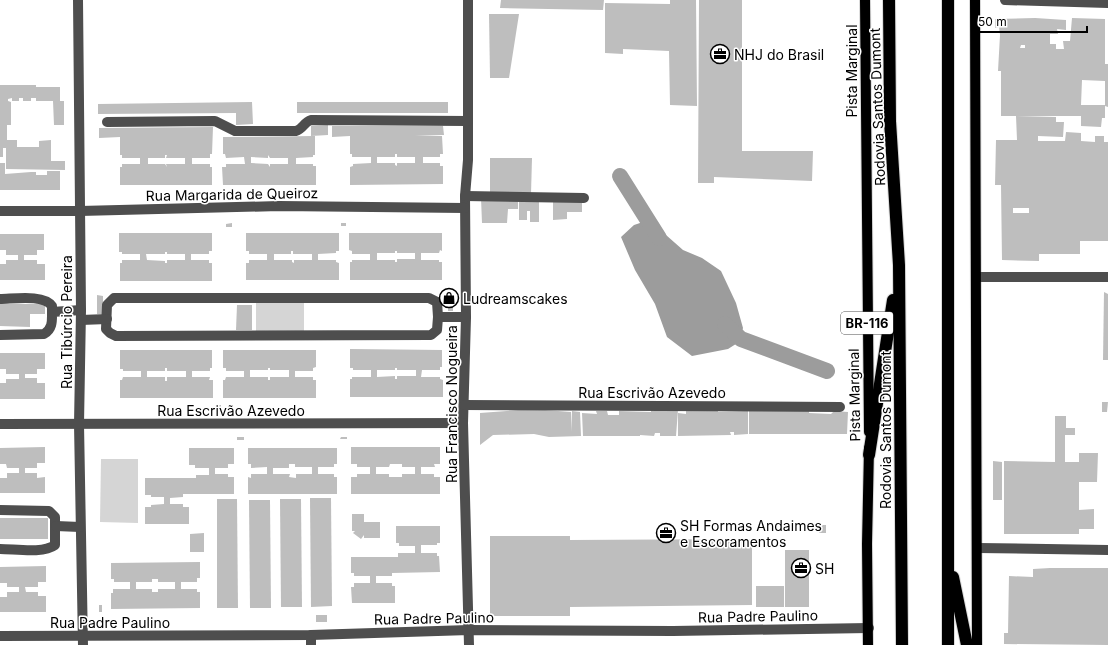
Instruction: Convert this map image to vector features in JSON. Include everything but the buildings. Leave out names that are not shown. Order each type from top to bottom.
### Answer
[{"type":"highway","name":"Rodovia Santos Dumont","points":[[889,0],[890,121],[899,265],[902,645]]},
{"type":"highway","points":[[948,0],[948,645]]},
{"type":"highway","points":[[869,455],[899,265]]},
{"type":"highway","points":[[948,550],[967,645]]},
{"type":"main road","name":"Pista Marginal","points":[[864,0],[864,146],[869,455],[867,544],[868,645]]},
{"type":"main road","points":[[974,0],[978,548],[977,645]]},
{"type":"street","name":"Rua Tibúrcio Pereira","points":[[78,0],[81,315],[79,424],[83,640]]},
{"type":"street","points":[[107,122],[215,121],[235,131],[296,131],[300,130],[308,121],[311,120],[468,118],[468,0]]},
{"type":"street","points":[[1005,0],[1108,3]]},
{"type":"street","name":"Rua Francisco Nogueira","points":[[468,118],[465,196],[466,317],[463,423],[469,645]]},
{"type":"street","points":[[465,196],[584,198]]},
{"type":"street","name":"Rua Margarida de Queiroz","points":[[0,211],[80,211],[279,206],[465,208]]},
{"type":"street","points":[[976,277],[1108,277]]},
{"type":"street","points":[[0,299],[39,298],[46,300],[52,306],[52,325],[48,332],[44,334],[0,335]]},
{"type":"street","points":[[114,298],[429,298],[438,302],[438,317],[438,330],[432,335],[116,336],[106,329],[107,305],[114,298]]},
{"type":"street","points":[[52,312],[107,319]]},
{"type":"street","points":[[438,317],[466,317]]},
{"type":"street","name":"Rua Escrivão Azevedo","points":[[464,405],[840,407]]},
{"type":"street","name":"Rua Escrivão Azevedo","points":[[0,424],[463,423]]},
{"type":"street","points":[[0,510],[49,511],[56,517],[55,545],[51,548],[43,550],[0,549]]},
{"type":"street","points":[[56,526],[80,527]]},
{"type":"street","points":[[978,548],[1108,550]]},
{"type":"street","name":"Rua Padre Paulino","points":[[0,636],[83,640],[311,640],[469,630],[673,631],[869,628]]},
{"type":"shaded area","points":[[649,220],[683,250],[702,258],[721,271],[736,303],[743,328],[739,342],[728,349],[692,356],[667,337],[655,304],[635,270],[621,237],[634,225]]},
{"type":"shaded area","points":[[256,302],[304,302],[304,333],[256,333]]},
{"type":"shaded area","points":[[101,459],[138,459],[138,523],[100,522]]},
{"type":"waterway","points":[[620,176],[659,238]]},
{"type":"waterway","points":[[725,324],[741,339],[827,371]]},
{"type":"place","name":"NHJ do Brasil","points":[[720,54]]},
{"type":"place","name":"Ludreamscakes","points":[[449,298]]},
{"type":"place","name":"SH Formas Andaimes e Escoramentos","points":[[666,533]]},
{"type":"place","name":"SH","points":[[801,568]]}]
